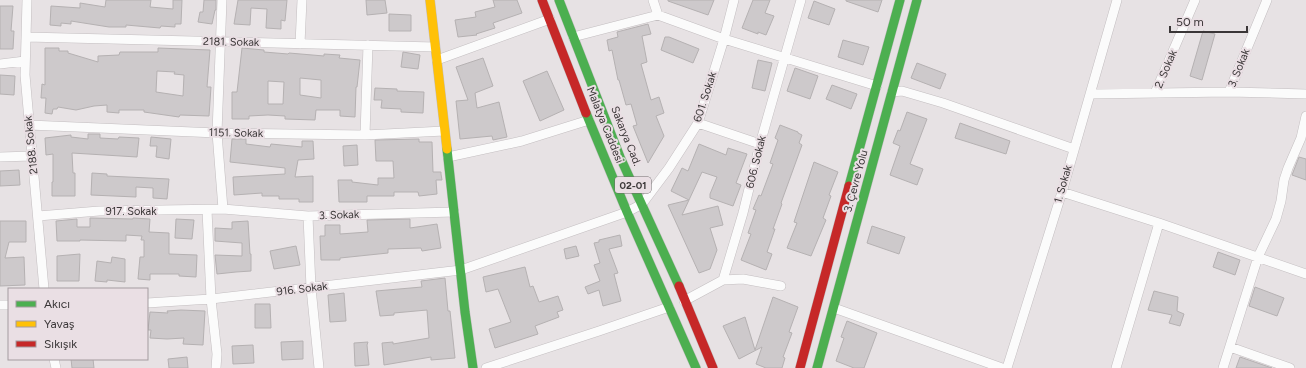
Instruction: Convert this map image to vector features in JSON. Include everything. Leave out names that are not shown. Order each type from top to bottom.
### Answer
[{"type":"main road","points":[[430,0],[465,312],[473,368]]},
{"type":"main road","name":"Malatya Caddesi","points":[[542,0],[627,212],[696,368]]},
{"type":"main road","name":"Sakarya Cad.","points":[[559,0],[620,157],[669,263],[713,368]]},
{"type":"main road","name":"3. Çevre Yolu","points":[[800,368],[900,0]]},
{"type":"main road","name":"3. Çevre Yolu","points":[[817,368],[917,0]]},
{"type":"street","name":"2188. Sokak","points":[[27,0],[25,75],[44,288]]},
{"type":"street","points":[[222,0],[217,133],[223,209]]},
{"type":"street","points":[[300,44],[302,0]]},
{"type":"street","points":[[653,0],[658,15]]},
{"type":"street","name":"601. Sokak","points":[[642,204],[669,168],[698,123],[724,39],[734,0]]},
{"type":"street","name":"606. Sokak","points":[[723,280],[744,213],[760,144],[801,0]]},
{"type":"street","name":"1. Sokak","points":[[1007,368],[1062,192],[1117,0]]},
{"type":"street","name":"2. Sokak","points":[[1155,93],[1195,0]]},
{"type":"street","name":"3. Sokak","points":[[1229,92],[1267,0]]},
{"type":"street","points":[[573,37],[658,15],[724,39],[877,86]]},
{"type":"street","points":[[437,60],[550,19]]},
{"type":"street","name":"2181. Sokak","points":[[26,37],[435,47]]},
{"type":"street","points":[[365,135],[368,45]]},
{"type":"street","points":[[0,64],[25,61]]},
{"type":"street","points":[[892,92],[902,91],[944,103],[1074,149]]},
{"type":"street","points":[[1090,94],[1229,92],[1306,94]]},
{"type":"street","points":[[1223,368],[1258,257],[1276,219],[1281,201],[1284,180],[1301,138],[1306,116]]},
{"type":"street","points":[[448,157],[522,141],[589,120]]},
{"type":"street","points":[[698,123],[760,144]]},
{"type":"street","name":"1151. Sokak","points":[[29,125],[217,133],[365,135],[444,131]]},
{"type":"street","points":[[0,157],[32,156]]},
{"type":"street","points":[[1062,192],[1160,223],[1306,274]]},
{"type":"street","name":"916. Sokak","points":[[148,303],[211,299],[461,270],[627,212],[642,204]]},
{"type":"street","name":"3. Sokak","points":[[223,209],[308,216],[454,212]]},
{"type":"street","name":"917. Sokak","points":[[38,216],[98,211],[223,209]]},
{"type":"street","points":[[207,210],[211,299],[217,354],[216,368]]},
{"type":"street","points":[[308,216],[311,288],[319,368]]},
{"type":"street","points":[[1116,368],[1160,223]]},
{"type":"street","points":[[684,301],[723,280],[743,279],[781,286]]},
{"type":"street","points":[[486,368],[599,332],[669,307]]},
{"type":"street","points":[[834,308],[1002,368]]},
{"type":"street","points":[[1230,348],[1290,368]]},
{"type":"building","points":[[106,0],[151,0],[150,7],[173,9],[173,0],[182,0],[181,24],[175,24],[175,27],[161,26],[160,28],[126,25],[126,27],[109,27],[71,21],[71,24],[61,23],[61,26],[50,25],[51,6],[80,8],[80,3],[105,7]]},
{"type":"building","points":[[204,0],[216,0],[216,10],[212,24],[198,22],[200,12],[203,12]]},
{"type":"building","points":[[238,0],[287,0],[285,21],[281,20],[281,29],[266,28],[267,9],[251,8],[250,25],[234,24]]},
{"type":"building","points":[[366,0],[385,0],[387,13],[367,15]]},
{"type":"building","points":[[493,0],[517,0],[522,13],[493,23],[495,28],[476,34],[477,35],[458,37],[455,20],[476,17],[475,12],[495,7]]},
{"type":"building","points":[[668,0],[714,0],[708,15]]},
{"type":"building","points":[[753,0],[770,0],[765,13],[774,16],[766,35],[758,32],[758,34],[742,28]]},
{"type":"building","points":[[846,0],[882,0],[878,12]]},
{"type":"building","points":[[814,1],[835,9],[829,25],[808,18]]},
{"type":"building","points":[[0,6],[13,6],[11,31],[14,31],[13,49],[0,49]]},
{"type":"building","points":[[389,14],[411,15],[411,31],[389,31]]},
{"type":"building","points":[[648,24],[651,34],[642,36],[647,62],[641,64],[651,100],[659,97],[664,113],[656,116],[664,136],[648,163],[633,126],[637,125],[631,104],[626,105],[618,80],[612,50],[609,51],[607,40],[618,37],[617,32]]},
{"type":"building","points":[[1203,31],[1215,34],[1202,80],[1190,76]]},
{"type":"building","points":[[665,37],[669,37],[699,49],[693,63],[661,50]]},
{"type":"building","points":[[843,40],[869,47],[863,65],[838,57]]},
{"type":"building","points":[[45,48],[59,48],[59,51],[68,51],[68,53],[98,62],[98,56],[119,55],[120,52],[158,52],[158,48],[210,50],[207,87],[211,87],[209,116],[180,115],[179,117],[144,112],[144,110],[119,110],[119,113],[107,112],[107,105],[76,110],[58,107],[57,109],[53,109],[52,114],[45,113],[46,98],[41,98],[42,84],[45,85]],"holes":[[[157,71],[175,72],[174,74],[184,75],[183,96],[156,92]]]},
{"type":"building","points":[[242,48],[288,54],[324,56],[324,54],[340,55],[339,58],[360,60],[356,87],[355,117],[340,116],[340,110],[316,110],[315,120],[285,119],[285,116],[268,115],[249,116],[249,119],[232,119],[232,92],[237,92]],"holes":[[[300,78],[321,80],[321,98],[300,95]],[[268,81],[284,82],[283,104],[268,104]]]},
{"type":"building","points":[[403,52],[420,55],[418,69],[401,67]]},
{"type":"building","points":[[483,58],[493,86],[475,93],[477,108],[499,102],[507,137],[493,140],[492,136],[460,139],[456,101],[468,100],[456,67]]},
{"type":"building","points":[[758,60],[772,63],[765,91],[752,88]]},
{"type":"building","points":[[917,63],[946,74],[940,89],[911,78]]},
{"type":"building","points":[[795,68],[818,76],[810,99],[787,91]]},
{"type":"building","points":[[547,71],[564,110],[540,121],[523,81]]},
{"type":"building","points":[[0,75],[15,76],[14,95],[0,94]]},
{"type":"building","points":[[832,85],[857,94],[851,109],[826,99]]},
{"type":"building","points":[[375,88],[397,89],[397,91],[424,92],[423,113],[401,112],[401,109],[381,108],[382,100],[374,100]]},
{"type":"building","points":[[907,112],[927,119],[910,164],[923,169],[917,185],[890,175],[900,146],[893,143],[898,130],[900,131]]},
{"type":"building","points":[[960,123],[1010,141],[1006,154],[955,138]]},
{"type":"building","points":[[780,125],[802,135],[799,143],[802,145],[773,229],[775,229],[767,252],[772,254],[766,270],[741,260],[751,234],[748,233],[756,210],[753,209],[759,195],[761,196],[773,164],[770,163],[778,140],[775,138]]},
{"type":"building","points":[[88,134],[100,134],[100,138],[139,138],[137,157],[72,153],[73,173],[75,173],[75,196],[52,196],[53,154],[46,155],[45,138],[71,135],[71,137],[88,139]]},
{"type":"building","points":[[151,137],[171,139],[169,159],[156,157],[157,146],[150,146]]},
{"type":"building","points":[[232,139],[246,139],[246,144],[270,147],[271,144],[302,147],[302,141],[313,141],[314,159],[298,160],[295,177],[313,176],[313,202],[299,202],[299,199],[279,199],[279,196],[262,196],[262,193],[234,195],[233,177],[285,174],[285,168],[230,162]]},
{"type":"building","points":[[419,139],[419,142],[432,142],[433,172],[441,172],[442,180],[436,180],[437,194],[419,196],[418,192],[394,192],[394,196],[367,196],[367,202],[339,202],[338,180],[352,180],[352,182],[378,185],[378,178],[394,178],[393,161],[376,161],[375,140]]},
{"type":"building","points":[[699,144],[726,155],[728,148],[747,154],[736,183],[741,185],[733,206],[710,198],[710,194],[717,177],[702,172],[689,200],[671,191],[682,168],[688,171]]},
{"type":"building","points":[[357,145],[358,165],[344,166],[343,146]]},
{"type":"building","points":[[1299,157],[1306,159],[1306,180],[1292,175]]},
{"type":"building","points":[[814,162],[838,172],[829,195],[831,196],[823,218],[826,220],[811,256],[787,248],[797,223],[794,222]]},
{"type":"building","points":[[19,170],[20,185],[0,186],[0,171]]},
{"type":"building","points":[[92,173],[107,174],[107,176],[169,179],[167,199],[153,198],[153,188],[136,187],[136,197],[91,195]]},
{"type":"building","points":[[689,200],[682,215],[718,206],[723,225],[710,228],[717,250],[710,269],[699,273],[668,205]]},
{"type":"building","points":[[90,218],[150,219],[149,232],[169,233],[169,254],[197,255],[196,277],[179,276],[179,274],[150,274],[150,280],[138,279],[140,257],[144,257],[144,240],[141,240],[142,236],[126,235],[126,241],[57,241],[56,221],[77,219],[77,227],[90,227]]},
{"type":"building","points":[[176,219],[194,220],[192,239],[175,238]]},
{"type":"building","points":[[410,219],[410,228],[437,224],[441,248],[422,251],[421,248],[388,249],[388,253],[340,258],[340,260],[321,260],[320,236],[325,236],[325,225],[340,225],[340,234],[368,232],[367,220]]},
{"type":"building","points":[[0,221],[26,221],[26,242],[9,242],[5,258],[24,257],[25,285],[0,286]]},
{"type":"building","points":[[248,221],[251,271],[217,274],[215,255],[242,256],[242,243],[215,241],[215,228],[232,229],[232,222]]},
{"type":"building","points":[[872,226],[905,237],[899,254],[867,243]]},
{"type":"building","points":[[620,235],[622,246],[609,249],[618,273],[614,274],[621,301],[603,306],[599,290],[588,294],[585,287],[600,281],[594,265],[600,263],[594,243],[599,242],[599,240]]},
{"type":"building","points":[[296,246],[300,265],[274,269],[270,251]]},
{"type":"building","points":[[576,246],[579,256],[566,259],[564,249]]},
{"type":"building","points":[[1218,252],[1240,260],[1235,275],[1213,267]]},
{"type":"building","points":[[80,254],[79,281],[57,281],[57,256]]},
{"type":"building","points":[[112,257],[125,259],[125,282],[107,280],[107,282],[95,281],[97,261],[111,263]]},
{"type":"building","points":[[525,267],[530,287],[533,286],[539,302],[558,296],[563,310],[557,312],[559,317],[535,326],[538,334],[495,348],[489,329],[511,322],[498,289],[486,292],[483,277]]},
{"type":"building","points":[[445,278],[455,358],[431,360],[431,357],[384,365],[382,343],[393,342],[393,344],[429,338],[427,310],[394,313],[394,315],[380,316],[376,291],[422,287],[421,281]]},
{"type":"building","points":[[1255,287],[1284,298],[1277,316],[1249,306]]},
{"type":"building","points":[[1154,291],[1178,297],[1177,311],[1184,314],[1180,326],[1169,323],[1172,315],[1148,310]]},
{"type":"building","points":[[344,293],[346,321],[330,322],[328,295]]},
{"type":"building","points":[[773,297],[798,307],[789,332],[792,333],[783,357],[785,358],[782,368],[766,368],[756,364],[762,347],[739,359],[723,326],[745,317],[755,350]]},
{"type":"building","points":[[255,304],[270,304],[271,328],[255,328]]},
{"type":"building","points":[[167,311],[205,311],[203,345],[183,344],[184,338],[150,338],[151,330],[148,330],[150,312],[168,313]]},
{"type":"building","points":[[847,321],[877,333],[864,368],[854,368],[836,361],[844,338],[841,337]]},
{"type":"building","points":[[303,341],[303,359],[282,360],[281,342]]},
{"type":"building","points":[[368,342],[369,365],[355,366],[354,343]]},
{"type":"building","points":[[253,345],[254,363],[233,364],[232,346]]},
{"type":"building","points":[[187,357],[188,368],[169,368],[168,359]]},
{"type":"building","points":[[1240,357],[1272,368],[1236,368]]},
{"type":"building","points":[[71,360],[93,360],[94,368],[72,368]]},
{"type":"traffic: fast","points":[[559,0],[620,157],[679,286]]},
{"type":"traffic: fast","points":[[849,186],[900,0]]},
{"type":"traffic: fast","points":[[817,368],[917,0]]},
{"type":"traffic: fast","points":[[586,113],[627,212],[696,368]]},
{"type":"traffic: fast","points":[[447,149],[465,312],[473,368]]},
{"type":"traffic: slow","points":[[430,0],[447,149]]},
{"type":"traffic: jam","points":[[542,0],[586,113]]},
{"type":"traffic: jam","points":[[800,368],[849,186]]},
{"type":"traffic: jam","points":[[679,286],[713,368]]}]
